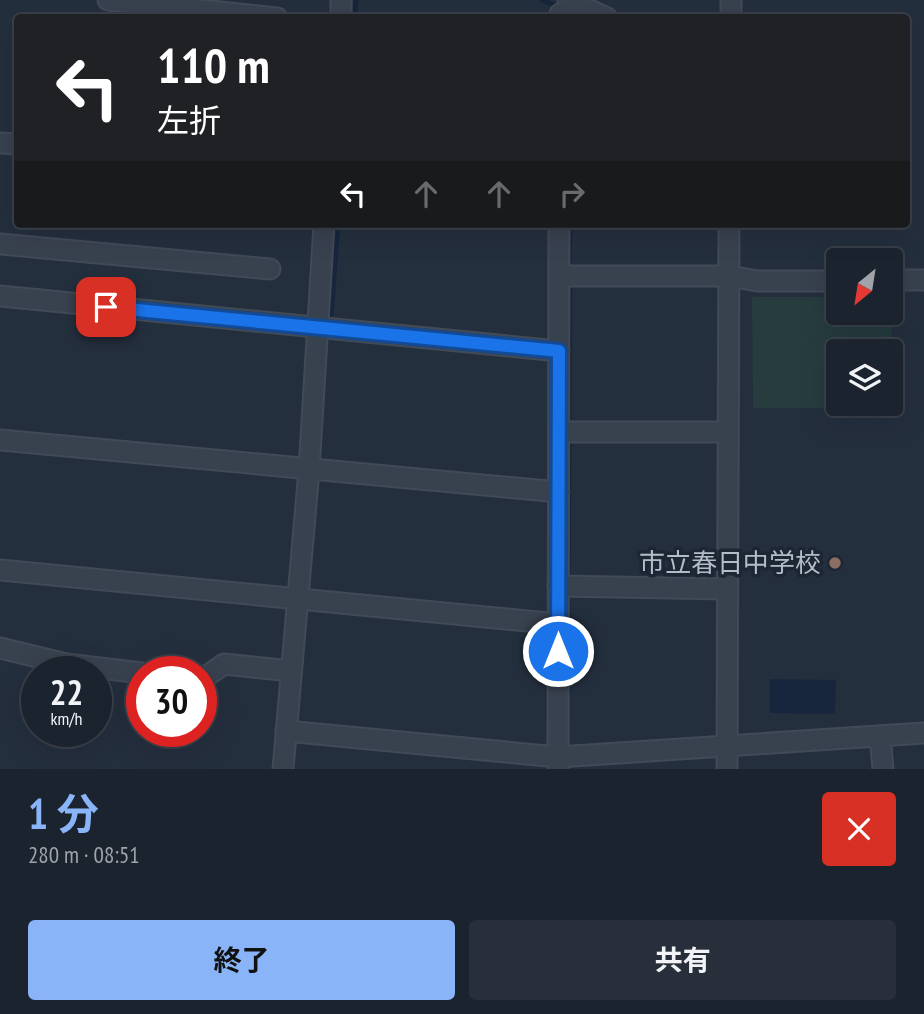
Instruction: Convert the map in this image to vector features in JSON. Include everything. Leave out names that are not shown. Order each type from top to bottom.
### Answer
[{"type":"street","points":[[108,0],[240,14]]},
{"type":"street","points":[[563,10],[585,14]]},
{"type":"street","points":[[283,769],[309,470],[324,228]]},
{"type":"street","points":[[558,763],[559,228]]},
{"type":"street","points":[[727,769],[729,228]]},
{"type":"street","points":[[0,244],[270,269]]},
{"type":"street","points":[[559,276],[729,276],[758,281],[826,281]]},
{"type":"street","points":[[903,280],[924,280]]},
{"type":"street","points":[[0,296],[559,351]]},
{"type":"street","points":[[559,432],[728,432]]},
{"type":"street","points":[[0,440],[559,492]]},
{"type":"street","points":[[0,570],[558,624]]},
{"type":"street","points":[[558,586],[727,589]]},
{"type":"street","points":[[0,648],[66,664],[126,671]]},
{"type":"street","points":[[217,669],[224,664],[291,671]]},
{"type":"street","points":[[286,730],[558,763],[727,747],[924,733]]},
{"type":"street","points":[[880,736],[883,769]]},
{"type":"green space","points":[[752,297],[826,297],[826,326],[891,326],[892,339],[826,339],[826,408],[753,408]]},
{"type":"water","points":[[770,679],[836,680],[835,714],[770,713]]},
{"type":"waterway","points":[[355,14],[356,0]]},
{"type":"waterway","points":[[542,0],[559,7]]},
{"type":"waterway","points":[[331,315],[338,228]]},
{"type":"waterway","points":[[569,268],[570,228]]},
{"type":"waterway","points":[[569,425],[570,285]]},
{"type":"waterway","points":[[568,580],[569,439]]},
{"type":"waterway","points":[[568,594],[568,694]]},
{"type":"place","name":"市立春日中学校","points":[[835,563]]},
{"type":"route","points":[[106,307],[559,351],[558,651]]}]
